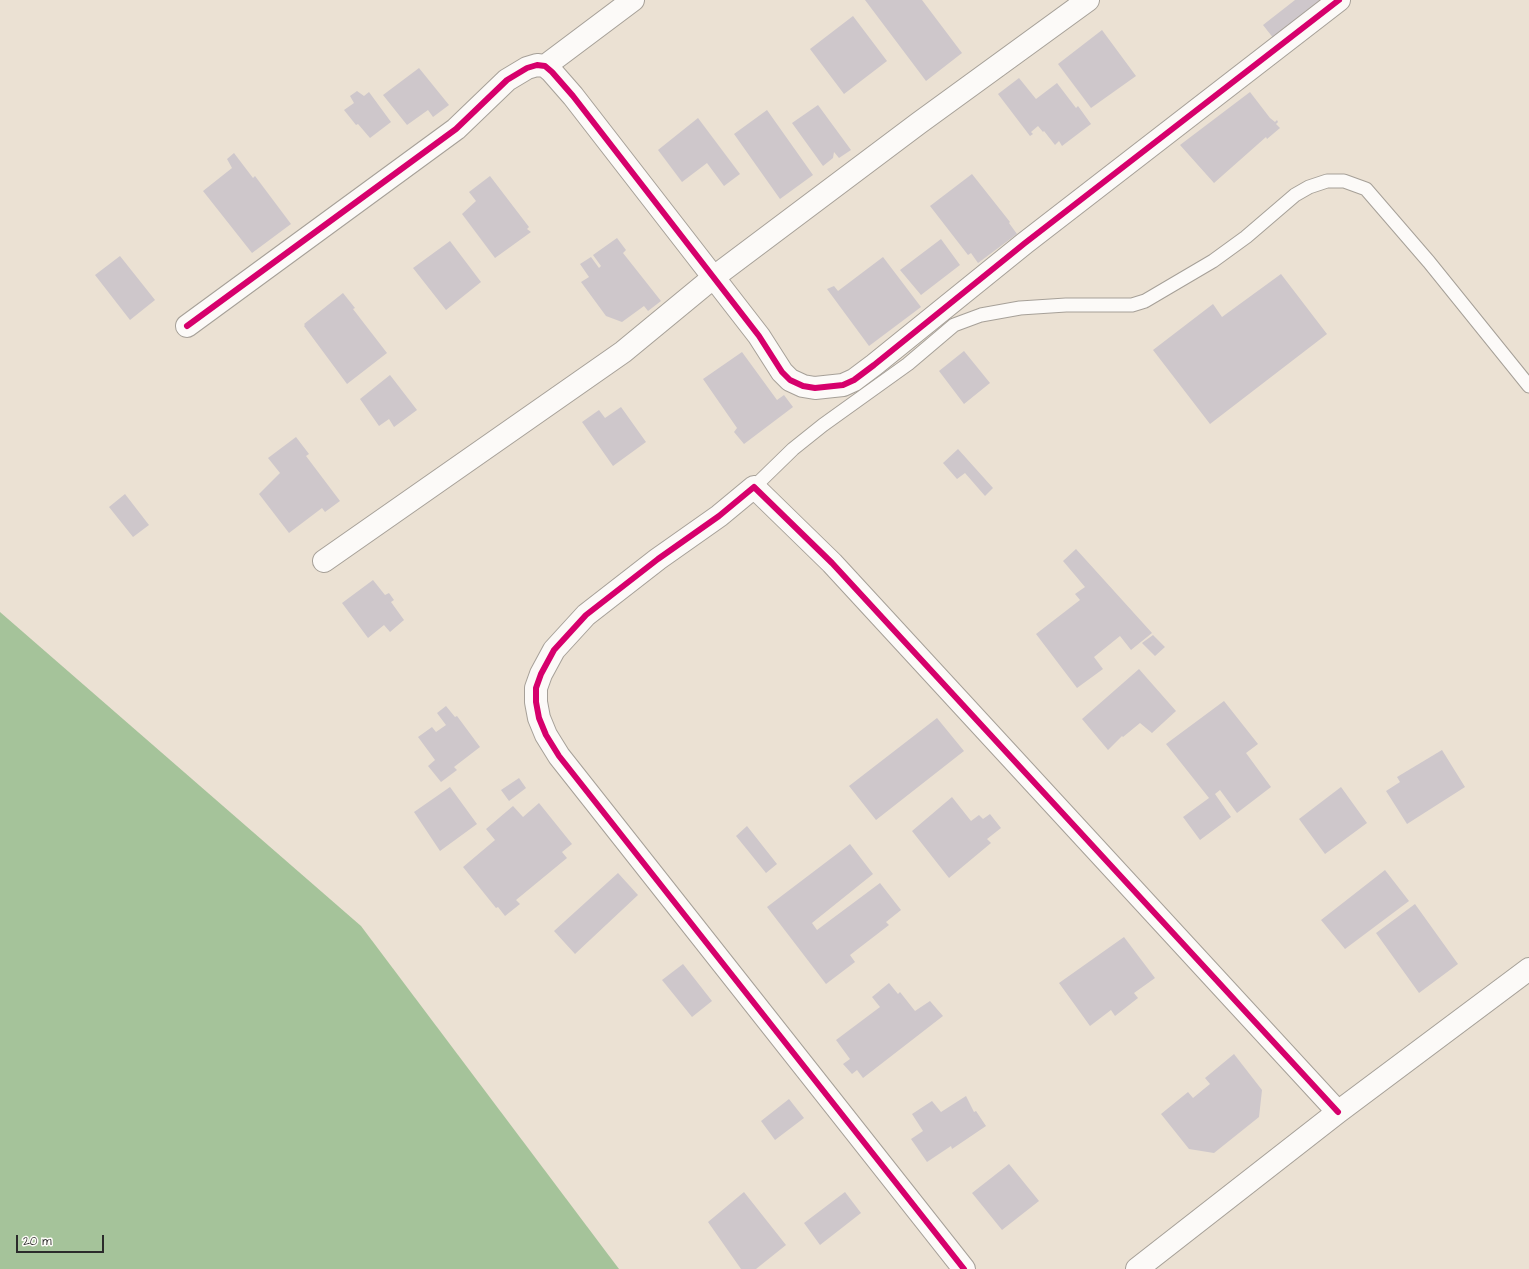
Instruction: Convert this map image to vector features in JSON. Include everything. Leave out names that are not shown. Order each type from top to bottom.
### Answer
[{"type":"street","points":[[545,66],[633,0]]},
{"type":"street","points":[[324,560],[622,352],[714,277],[919,123],[1088,0]]},
{"type":"street","points":[[187,326],[456,129],[507,80],[527,68],[538,65],[545,66],[552,72],[573,96],[759,336],[782,372],[790,380],[803,386],[815,388],[843,385],[854,380],[874,365],[1031,238],[1339,0]]},
{"type":"street","points":[[964,1269],[559,756],[546,735],[539,718],[536,702],[536,688],[541,674],[554,650],[586,615],[658,559],[719,516],[754,488],[832,564],[1338,1112]]},
{"type":"street","points":[[1137,1269],[1338,1112],[1529,969]]},
{"type":"lane","points":[[754,488],[793,449],[908,364],[954,325],[981,315],[1020,308],[1066,305],[1132,305],[1145,301],[1213,260],[1246,237],[1295,195],[1309,187],[1327,181],[1344,181],[1366,189],[1429,262],[1529,386]]},
{"type":"green space","points":[[0,612],[361,926],[619,1269],[0,1269]]},
{"type":"building","points":[[865,0],[922,0],[962,53],[926,81]]},
{"type":"building","points":[[1295,0],[1325,0],[1274,39],[1263,25]]},
{"type":"building","points":[[853,16],[887,61],[844,94],[810,49]]},
{"type":"building","points":[[1102,30],[1136,76],[1091,108],[1058,64]]},
{"type":"building","points":[[419,68],[449,105],[433,117],[428,110],[407,125],[383,95]]},
{"type":"building","points":[[1019,78],[1036,99],[1057,83],[1076,108],[1078,106],[1091,124],[1062,146],[1059,141],[1055,145],[1038,126],[1031,132],[1033,134],[1030,136],[998,94]]},
{"type":"building","points":[[357,91],[364,96],[369,92],[391,122],[370,138],[358,124],[356,125],[344,110],[354,103],[350,96]]},
{"type":"building","points":[[1250,92],[1270,118],[1275,122],[1277,120],[1278,122],[1276,124],[1280,128],[1267,139],[1266,137],[1214,183],[1180,145]]},
{"type":"building","points":[[818,105],[851,150],[839,158],[834,152],[833,158],[823,166],[792,123]]},
{"type":"building","points":[[767,110],[813,175],[780,199],[734,134]]},
{"type":"building","points":[[698,118],[740,174],[724,186],[707,163],[682,182],[658,150]]},
{"type":"building","points":[[234,153],[253,178],[255,176],[291,224],[252,253],[203,191],[232,168],[227,159]]},
{"type":"building","points":[[972,174],[1010,222],[1009,223],[1017,234],[978,263],[971,253],[968,255],[930,206]]},
{"type":"building","points":[[490,176],[529,227],[527,229],[531,232],[495,258],[462,214],[476,201],[469,192]]},
{"type":"building","points":[[617,238],[626,250],[623,253],[661,301],[648,311],[644,306],[622,322],[606,316],[581,282],[589,277],[580,264],[591,257],[599,268],[601,266],[593,255]]},
{"type":"building","points":[[941,239],[960,265],[921,295],[900,270]]},
{"type":"building","points":[[450,241],[481,282],[446,310],[413,268]]},
{"type":"building","points":[[120,256],[155,300],[130,320],[95,275]]},
{"type":"building","points":[[883,257],[921,307],[869,346],[827,289],[834,286],[838,291]]},
{"type":"building","points":[[1281,274],[1327,334],[1210,424],[1153,350],[1213,304],[1222,317]]},
{"type":"building","points":[[343,293],[355,308],[353,309],[387,353],[347,384],[304,326],[304,324]]},
{"type":"building","points":[[964,351],[990,383],[964,404],[939,371]]},
{"type":"building","points":[[742,352],[777,400],[784,395],[793,407],[744,444],[734,432],[737,428],[703,379]]},
{"type":"building","points":[[390,375],[417,410],[394,427],[389,419],[379,426],[360,399]]},
{"type":"building","points":[[621,407],[646,442],[613,466],[582,422],[599,410],[605,418]]},
{"type":"building","points":[[296,437],[309,454],[306,456],[340,501],[325,512],[322,508],[289,533],[259,494],[280,473],[268,458]]},
{"type":"building","points":[[958,449],[993,488],[985,496],[965,473],[957,479],[943,463]]},
{"type":"building","points":[[125,494],[149,525],[133,537],[109,507]]},
{"type":"building","points":[[1076,549],[1152,633],[1131,650],[1120,636],[1094,657],[1103,669],[1077,688],[1036,634],[1080,600],[1075,594],[1085,587],[1063,561]]},
{"type":"building","points":[[373,580],[385,595],[389,593],[394,600],[391,602],[404,620],[390,632],[384,625],[368,638],[342,603]]},
{"type":"building","points":[[1153,635],[1165,647],[1155,656],[1142,643]]},
{"type":"building","points":[[1139,669],[1176,711],[1152,733],[1140,723],[1123,737],[1122,736],[1108,750],[1082,719]]},
{"type":"building","points":[[1224,701],[1258,744],[1246,753],[1271,787],[1237,813],[1220,790],[1215,794],[1231,817],[1200,840],[1183,817],[1209,798],[1166,744]]},
{"type":"building","points":[[446,706],[455,717],[457,716],[480,747],[454,767],[457,770],[441,782],[428,766],[435,760],[418,737],[432,727],[436,732],[446,725],[437,713]]},
{"type":"building","points":[[937,718],[964,751],[876,820],[849,786]]},
{"type":"building","points":[[1442,750],[1465,787],[1407,824],[1386,791],[1400,782],[1397,777]]},
{"type":"building","points":[[519,778],[526,788],[509,801],[501,790]]},
{"type":"building","points":[[450,787],[477,824],[440,851],[414,812]]},
{"type":"building","points":[[1341,787],[1367,823],[1325,854],[1299,819]]},
{"type":"building","points":[[952,797],[971,821],[979,815],[983,819],[990,814],[1001,828],[987,839],[991,843],[949,878],[912,831]]},
{"type":"building","points":[[539,803],[572,844],[562,852],[567,858],[516,900],[520,904],[505,916],[498,907],[496,908],[463,867],[495,840],[486,829],[513,806],[523,817]]},
{"type":"building","points":[[747,826],[777,864],[766,873],[736,836]]},
{"type":"building","points":[[850,844],[873,874],[812,923],[817,930],[880,883],[901,910],[886,922],[889,925],[850,955],[855,962],[826,984],[767,907]]},
{"type":"building","points":[[1385,870],[1409,901],[1345,949],[1321,920]]},
{"type":"building","points":[[618,873],[638,895],[575,954],[554,931]]},
{"type":"building","points":[[1415,904],[1458,964],[1419,993],[1376,933]]},
{"type":"building","points":[[1124,937],[1155,978],[1134,993],[1138,998],[1115,1016],[1111,1010],[1090,1026],[1059,983]]},
{"type":"building","points":[[683,964],[712,1001],[692,1017],[662,980]]},
{"type":"building","points":[[889,983],[898,994],[900,992],[915,1011],[930,1001],[943,1016],[863,1078],[857,1070],[852,1074],[843,1064],[850,1059],[836,1040],[880,1007],[872,997]]},
{"type":"building","points":[[1234,1054],[1262,1090],[1259,1117],[1214,1153],[1189,1149],[1161,1114],[1188,1092],[1193,1098],[1210,1084],[1205,1078]]},
{"type":"building","points":[[966,1096],[974,1112],[976,1111],[986,1126],[952,1149],[951,1146],[927,1162],[911,1139],[923,1131],[912,1114],[932,1101],[941,1112]]},
{"type":"building","points":[[789,1099],[804,1118],[775,1140],[761,1121]]},
{"type":"building","points":[[1009,1164],[1039,1201],[1002,1230],[972,1193]]},
{"type":"building","points":[[744,1192],[786,1245],[756,1269],[741,1269],[708,1222]]},
{"type":"building","points":[[845,1192],[861,1213],[820,1245],[804,1223]]},
{"type":"cycle path","points":[[187,326],[456,129],[507,80],[527,68],[537,65],[545,66],[552,72],[573,96],[759,336],[782,372],[790,380],[803,386],[815,388],[843,385],[854,380],[874,365],[1025,243],[1339,0]]},
{"type":"cycle path","points":[[964,1269],[559,756],[546,735],[539,718],[536,702],[536,688],[541,674],[554,650],[586,615],[658,559],[719,516],[754,487],[832,563],[1338,1112]]}]
